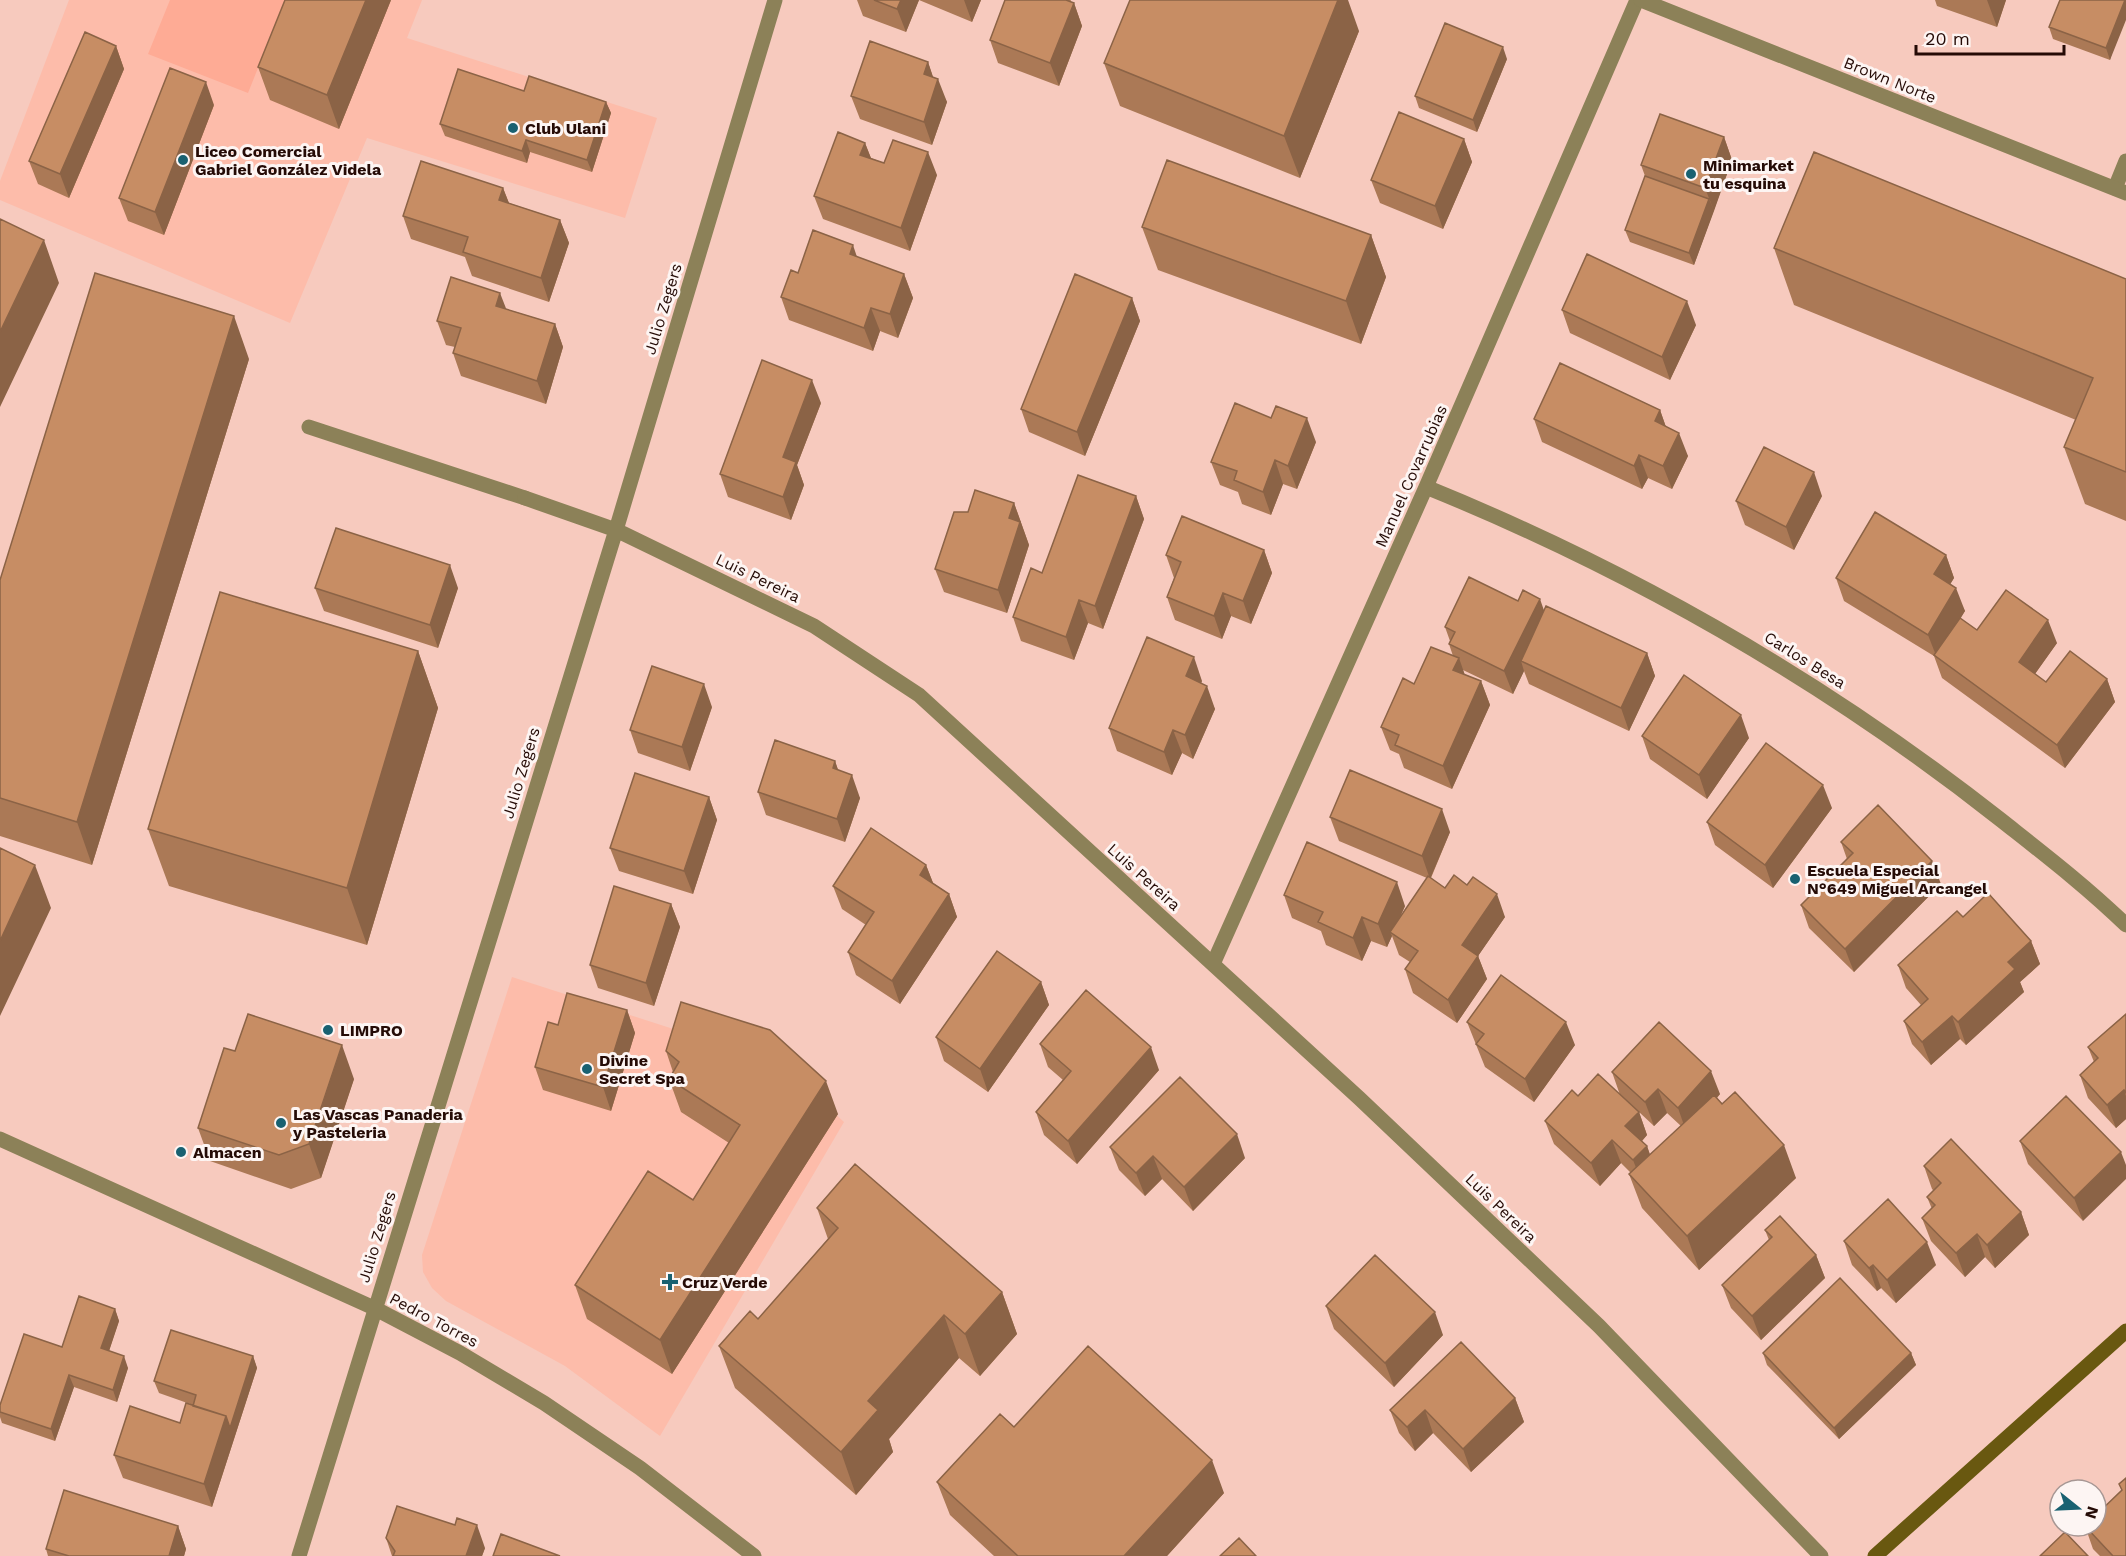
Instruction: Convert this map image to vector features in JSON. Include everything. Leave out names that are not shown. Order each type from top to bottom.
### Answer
[{"type":"main road","points":[[1875,1556],[2126,1331]]},
{"type":"street","name":"Julio Zegers","points":[[299,1556],[616,531],[775,0]]},
{"type":"street","name":"Brown Norte","points":[[1639,0],[2120,191]]},
{"type":"street","name":"Manuel Covarrubias","points":[[1213,964],[1426,487],[1639,0]]},
{"type":"street","points":[[2120,191],[2126,161]]},
{"type":"street","name":"Luis Pereira","points":[[309,427],[525,498],[616,531],[814,626],[919,695],[1359,1098],[1599,1326],[1821,1556]]},
{"type":"street","name":"Carlos Besa","points":[[1426,487],[1542,537],[1614,572],[1704,620],[1793,673],[1963,790],[2044,854],[2126,925]]},
{"type":"street","name":"Pedro Torres","points":[[0,1139],[374,1308],[460,1353],[544,1403],[640,1468],[754,1556]]},
{"type":"shaded area","name":"Liceo Comercial Gabriel González Videla","points":[[69,0],[422,0],[407,38],[657,118],[625,218],[367,138],[290,323],[0,200],[0,181]]},
{"type":"shaded area","points":[[170,0],[285,0],[248,93],[148,54]]},
{"type":"shaded area","points":[[512,977],[782,1064],[844,1122],[660,1436],[565,1366],[446,1301],[432,1288],[423,1272],[422,1255]]},
{"type":"building","points":[[285,0],[366,0],[327,95],[258,67]]},
{"type":"building","points":[[874,0],[901,0],[897,9]]},
{"type":"building","points":[[1005,0],[1066,0],[1074,3],[1050,63],[990,40]]},
{"type":"building","points":[[1130,0],[1338,0],[1284,136],[1104,63]]},
{"type":"building","points":[[2060,0],[2125,0],[2106,48],[2049,27]]},
{"type":"building","points":[[1445,23],[1503,47],[1473,120],[1415,96]]},
{"type":"building","points":[[85,32],[116,46],[60,174],[29,161]]},
{"type":"building","points":[[870,41],[928,62],[924,74],[938,79],[924,122],[851,96]]},
{"type":"building","points":[[170,68],[206,82],[155,212],[119,198]]},
{"type":"building","points":[[458,69],[524,91],[529,76],[606,102],[587,160],[526,140],[522,151],[440,124]]},
{"type":"building","points":[[1399,112],[1464,139],[1435,206],[1371,180]]},
{"type":"building","points":[[1660,114],[1724,137],[1705,188],[1641,165]]},
{"type":"building","points":[[838,132],[865,143],[860,155],[884,163],[893,140],[928,152],[901,228],[814,196]]},
{"type":"building","points":[[1814,152],[2126,279],[2126,472],[2064,447],[2093,378],[1774,248]]},
{"type":"building","points":[[1167,160],[1371,235],[1346,301],[1142,227]]},
{"type":"building","points":[[421,161],[503,188],[499,200],[560,220],[541,278],[463,252],[468,237],[403,216]]},
{"type":"building","points":[[1645,176],[1709,199],[1689,253],[1625,230]]},
{"type":"building","points":[[0,219],[44,240],[0,332]]},
{"type":"building","points":[[813,230],[853,245],[850,254],[904,274],[890,314],[871,308],[864,328],[781,297],[791,270],[798,273]]},
{"type":"building","points":[[1587,254],[1687,301],[1662,357],[1562,310]]},
{"type":"building","points":[[95,273],[234,316],[77,822],[0,798],[0,580]]},
{"type":"building","points":[[1075,274],[1132,298],[1077,432],[1021,409]]},
{"type":"building","points":[[451,277],[500,293],[496,306],[555,324],[537,381],[453,353],[461,328],[437,321]]},
{"type":"building","points":[[762,360],[812,380],[783,457],[796,462],[783,497],[720,474]]},
{"type":"building","points":[[1560,363],[1660,410],[1655,421],[1679,433],[1663,466],[1639,455],[1634,466],[1534,419]]},
{"type":"building","points":[[1235,403],[1271,418],[1276,406],[1307,418],[1288,466],[1275,460],[1263,492],[1234,480],[1237,471],[1211,462]]},
{"type":"building","points":[[1764,447],[1814,472],[1786,527],[1736,501]]},
{"type":"building","points":[[1078,475],[1136,496],[1095,606],[1079,600],[1066,637],[1013,617],[1031,568],[1042,573]]},
{"type":"building","points":[[975,490],[1014,503],[1009,518],[1020,522],[998,590],[935,569],[954,512],[968,512]]},
{"type":"building","points":[[1875,512],[1946,555],[1934,574],[1956,588],[1928,635],[1836,578]]},
{"type":"building","points":[[1182,516],[1264,550],[1243,601],[1223,593],[1214,616],[1167,597],[1181,562],[1166,555]]},
{"type":"building","points":[[336,528],[450,565],[430,625],[315,588]]},
{"type":"building","points":[[1469,577],[1518,601],[1523,590],[1540,599],[1504,671],[1449,644],[1455,632],[1445,627]]},
{"type":"building","points":[[2006,590],[2048,620],[2019,662],[2046,682],[2070,651],[2107,679],[2057,745],[1934,655],[1960,618],[1977,630]]},
{"type":"building","points":[[220,592],[418,651],[347,888],[148,829]]},
{"type":"building","points":[[1546,606],[1647,653],[1621,708],[1521,661]]},
{"type":"building","points":[[1147,637],[1194,657],[1186,676],[1207,686],[1185,735],[1173,730],[1164,752],[1109,728]]},
{"type":"building","points":[[1431,647],[1459,658],[1453,670],[1481,681],[1443,766],[1395,745],[1399,735],[1381,727],[1403,678],[1414,684]]},
{"type":"building","points":[[652,666],[704,684],[682,747],[630,730]]},
{"type":"building","points":[[1684,675],[1741,715],[1699,775],[1642,736]]},
{"type":"building","points":[[775,740],[835,761],[833,768],[852,775],[837,819],[758,792]]},
{"type":"building","points":[[1766,743],[1823,785],[1765,865],[1707,822]]},
{"type":"building","points":[[1350,770],[1442,809],[1422,856],[1330,817]]},
{"type":"building","points":[[635,773],[709,797],[684,871],[610,848]]},
{"type":"building","points":[[1878,805],[1932,861],[1845,949],[1801,905],[1853,853],[1841,842]]},
{"type":"building","points":[[871,828],[926,865],[920,875],[949,894],[892,981],[848,952],[874,912],[833,886]]},
{"type":"building","points":[[1307,842],[1397,882],[1378,924],[1362,917],[1353,938],[1318,922],[1323,912],[1284,895]]},
{"type":"building","points":[[0,848],[35,865],[0,941]]},
{"type":"building","points":[[1454,875],[1467,885],[1473,877],[1497,894],[1462,945],[1478,956],[1448,1000],[1405,969],[1418,951],[1390,932],[1428,876],[1445,888]]},
{"type":"building","points":[[614,886],[671,904],[646,983],[590,965]]},
{"type":"building","points":[[1988,893],[2031,941],[2008,962],[2015,969],[1958,1022],[1952,1016],[1922,1042],[1904,1021],[1928,999],[1898,965],[1957,911],[1963,917]]},
{"type":"building","points":[[997,951],[1041,982],[980,1069],[936,1037]]},
{"type":"building","points":[[1501,975],[1566,1022],[1525,1079],[1476,1044],[1484,1034],[1467,1022]]},
{"type":"building","points":[[1086,990],[1151,1047],[1068,1141],[1036,1112],[1071,1071],[1040,1044]]},
{"type":"building","points":[[567,993],[627,1010],[603,1087],[535,1067],[548,1022],[558,1025]]},
{"type":"building","points":[[681,1002],[770,1030],[826,1081],[660,1340],[575,1285],[648,1171],[693,1200],[740,1125],[669,1079],[679,1062],[666,1051]]},
{"type":"building","points":[[248,1014],[342,1045],[309,1144],[279,1155],[198,1128],[224,1048],[235,1051]]},
{"type":"building","points":[[2126,1014],[2126,1093],[2124,1090],[2107,1105],[2080,1075],[2098,1058],[2088,1047]]},
{"type":"building","points":[[1659,1022],[1711,1071],[1678,1108],[1658,1089],[1645,1102],[1612,1072]]},
{"type":"building","points":[[1598,1074],[1639,1112],[1625,1126],[1647,1146],[1633,1160],[1612,1140],[1591,1163],[1545,1121],[1572,1090],[1578,1096]]},
{"type":"building","points":[[1180,1077],[1237,1134],[1184,1187],[1153,1156],[1136,1173],[1110,1147]]},
{"type":"building","points":[[1735,1092],[1784,1145],[1687,1236],[1629,1174],[1714,1095],[1722,1104]]},
{"type":"building","points":[[2066,1096],[2121,1152],[2074,1198],[2020,1141]]},
{"type":"building","points":[[1951,1139],[2021,1212],[1987,1245],[1977,1234],[1956,1253],[1922,1218],[1935,1205],[1927,1197],[1941,1183],[1924,1166]]},
{"type":"building","points":[[855,1164],[1002,1292],[965,1334],[944,1315],[868,1401],[878,1410],[841,1452],[719,1346],[750,1311],[758,1319],[838,1228],[817,1208]]},
{"type":"building","points":[[1888,1199],[1927,1242],[1887,1280],[1873,1265],[1869,1268],[1844,1241]]},
{"type":"building","points":[[1780,1216],[1816,1255],[1752,1316],[1722,1285],[1772,1237],[1765,1230]]},
{"type":"building","points":[[1375,1255],[1435,1312],[1385,1363],[1326,1306]]},
{"type":"building","points":[[1840,1278],[1911,1353],[1834,1428],[1763,1353]]},
{"type":"building","points":[[79,1296],[115,1309],[101,1348],[124,1356],[113,1390],[69,1375],[51,1429],[0,1412],[0,1405],[24,1334],[62,1347]]},
{"type":"building","points":[[171,1330],[253,1356],[230,1428],[226,1416],[193,1406],[196,1395],[154,1381]]},
{"type":"building","points":[[1461,1342],[1515,1398],[1463,1449],[1425,1410],[1407,1427],[1390,1410]]},
{"type":"building","points":[[1088,1346],[1212,1460],[1124,1556],[1018,1556],[937,1482],[1000,1414],[1014,1427]]},
{"type":"building","points":[[186,1403],[226,1416],[204,1484],[114,1455],[130,1406],[180,1423]]},
{"type":"building","points":[[2126,1478],[2126,1556],[2113,1556],[2096,1538],[2108,1538],[2108,1503],[2122,1490],[2119,1484]]},
{"type":"building","points":[[64,1490],[178,1526],[169,1556],[69,1556],[46,1549]]},
{"type":"building","points":[[397,1506],[455,1525],[457,1518],[477,1525],[466,1556],[393,1556],[395,1551],[386,1538]]},
{"type":"building","points":[[501,1534],[560,1556],[493,1556]]},
{"type":"building","points":[[1239,1538],[1256,1556],[1220,1556]]},
{"type":"building","points":[[2059,1538],[2071,1538],[2088,1556],[2040,1556]]},
{"type":"place","name":"Club Ulani","points":[[513,128]]},
{"type":"place","name":"Liceo Comercial Gabriel González Videla","points":[[183,160]]},
{"type":"place","name":"Minimarket tu esquina","points":[[1691,174]]},
{"type":"place","name":"Escuela Especial N°649 Miguel Arcangel","points":[[1795,879]]},
{"type":"place","name":"LIMPRO","points":[[328,1030]]},
{"type":"place","name":"Divine Secret Spa","points":[[587,1069]]},
{"type":"place","name":"Las Vascas Panaderia y Pasteleria","points":[[281,1123]]},
{"type":"place","name":"Almacen","points":[[181,1152]]},
{"type":"place","name":"Cruz Verde","points":[[670,1282]]}]
